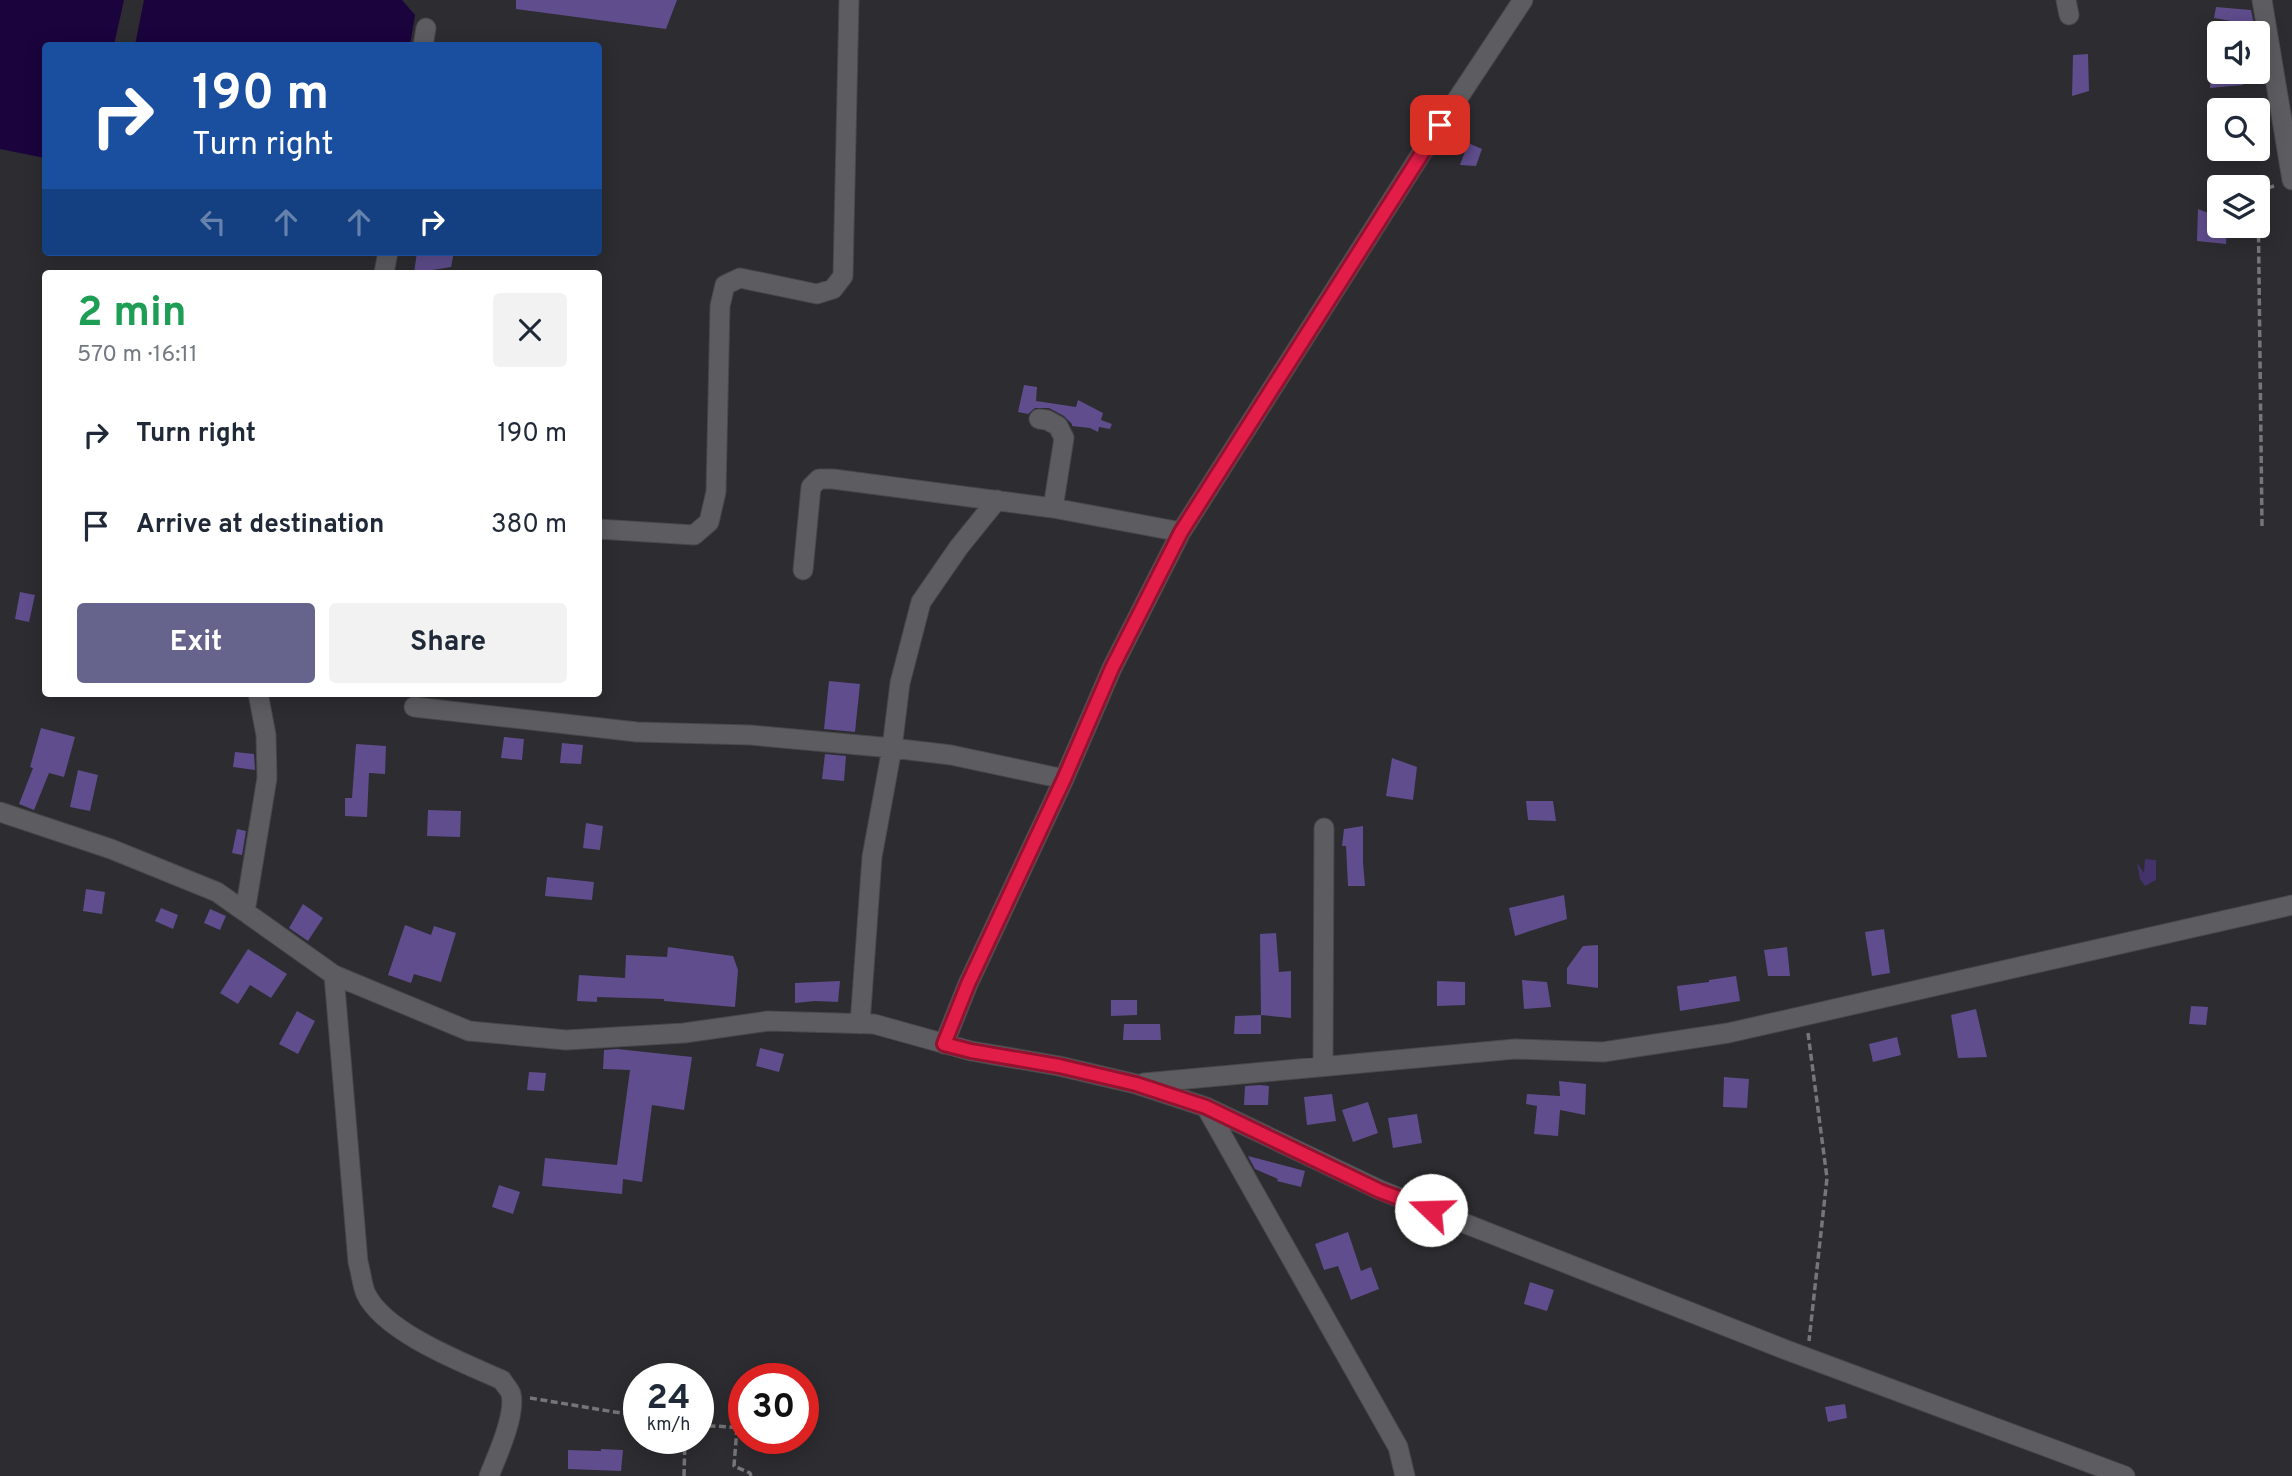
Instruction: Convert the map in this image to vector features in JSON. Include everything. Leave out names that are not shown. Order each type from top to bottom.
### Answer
[{"type":"street","points":[[602,529],[694,535],[709,522],[716,492],[720,306],[725,285],[740,278],[817,294],[833,289],[843,276],[849,0]]},
{"type":"street","points":[[944,1044],[968,984],[1064,779],[1112,668],[1181,532],[1425,148],[1524,0]]},
{"type":"street","points":[[2262,0],[2292,180]]},
{"type":"street","points":[[1039,419],[1058,426],[1064,438],[1053,508]]},
{"type":"street","points":[[803,570],[811,487],[819,480],[833,479],[1053,508],[1181,532]]},
{"type":"street","points":[[860,1024],[872,857],[892,748],[900,683],[921,602],[997,500]]},
{"type":"street","points":[[245,912],[267,778],[266,736],[259,697]]},
{"type":"street","points":[[414,706],[638,732],[750,736],[892,748],[951,755],[1064,779]]},
{"type":"street","points":[[0,812],[111,849],[217,891],[334,975],[469,1031],[566,1040],[684,1033],[768,1020],[874,1024],[971,1051],[1059,1066],[1136,1084],[1206,1107],[1380,1191],[1808,1357],[2125,1476]]},
{"type":"street","points":[[1323,1066],[1324,828]]},
{"type":"street","points":[[1136,1084],[1515,1049],[1603,1052],[1728,1033],[2292,905]]},
{"type":"street","points":[[334,975],[358,1262],[366,1294],[385,1318],[433,1349],[502,1380],[511,1394],[508,1426],[489,1476]]},
{"type":"street","points":[[1206,1107],[1398,1447],[1405,1476]]},
{"type":"path","points":[[2262,526],[2258,191],[2292,180]]},
{"type":"path","points":[[1806,1015],[1826,1178],[1808,1357]]},
{"type":"path","points":[[511,1394],[623,1413]]},
{"type":"path","points":[[684,1476],[685,1454]]},
{"type":"path","points":[[735,1454],[734,1466],[751,1476]]},
{"type":"shaded area","points":[[0,0],[124,0],[115,42],[42,42],[42,157],[0,149]]},
{"type":"shaded area","points":[[144,0],[402,0],[415,15],[410,42],[136,42]]},
{"type":"shaded area","points":[[2145,859],[2156,860],[2156,880],[2145,886],[2140,879],[2137,863],[2144,873]]},
{"type":"building","points":[[516,0],[677,0],[666,29],[516,9]]},
{"type":"building","points":[[2216,7],[2251,10],[2253,21],[2231,21],[2214,18]]},
{"type":"building","points":[[2088,54],[2089,91],[2072,96],[2073,55]]},
{"type":"building","points":[[2210,84],[2243,84],[2243,85],[2210,88]]},
{"type":"building","points":[[1468,143],[1482,149],[1476,166],[1460,165]]},
{"type":"building","points":[[2198,209],[2207,212],[2207,238],[2226,238],[2226,244],[2197,241]]},
{"type":"building","points":[[416,256],[453,256],[451,267],[414,270]]},
{"type":"building","points":[[1024,385],[1037,387],[1036,401],[1076,407],[1078,400],[1103,413],[1101,420],[1112,424],[1110,429],[1099,427],[1098,432],[1072,426],[1064,416],[1049,408],[1035,408],[1028,414],[1018,412]]},
{"type":"building","points":[[20,592],[35,595],[29,622],[15,619]]},
{"type":"building","points":[[829,681],[860,684],[855,732],[824,729]]},
{"type":"building","points":[[41,728],[75,737],[64,777],[49,773],[34,810],[19,804],[33,768],[30,767]]},
{"type":"building","points":[[504,737],[524,739],[522,760],[501,758]]},
{"type":"building","points":[[562,743],[583,745],[581,764],[560,763]]},
{"type":"building","points":[[356,744],[386,746],[385,774],[369,773],[367,817],[345,816],[345,798],[352,798]]},
{"type":"building","points":[[235,752],[254,754],[255,770],[233,767]]},
{"type":"building","points":[[825,754],[846,756],[844,781],[822,779]]},
{"type":"building","points":[[1392,758],[1417,767],[1413,800],[1386,796]]},
{"type":"building","points":[[78,770],[98,775],[90,811],[70,807]]},
{"type":"building","points":[[1526,801],[1553,801],[1556,821],[1528,820]]},
{"type":"building","points":[[428,810],[461,811],[460,837],[427,836]]},
{"type":"building","points":[[586,823],[603,826],[600,850],[583,848]]},
{"type":"building","points":[[1363,826],[1365,886],[1348,886],[1346,846],[1342,846],[1344,829]]},
{"type":"building","points":[[237,829],[246,831],[242,855],[232,853]]},
{"type":"building","points":[[547,877],[594,882],[592,900],[545,896]]},
{"type":"building","points":[[86,889],[105,892],[102,914],[83,911]]},
{"type":"building","points":[[1564,895],[1567,919],[1515,936],[1509,908]]},
{"type":"building","points":[[303,904],[323,918],[308,941],[289,928]]},
{"type":"building","points":[[161,908],[178,915],[173,929],[155,921]]},
{"type":"building","points":[[210,909],[226,916],[220,930],[204,923]]},
{"type":"building","points":[[405,925],[431,935],[434,926],[456,933],[441,982],[414,974],[411,983],[388,975]]},
{"type":"building","points":[[1884,929],[1890,973],[1872,976],[1865,932]]},
{"type":"building","points":[[1276,933],[1279,972],[1291,971],[1291,1018],[1261,1015],[1260,934]]},
{"type":"building","points":[[1598,945],[1598,988],[1567,984],[1567,968],[1583,946]]},
{"type":"building","points":[[668,947],[733,956],[738,970],[735,1007],[664,999],[597,997],[597,1002],[577,1001],[579,975],[625,978],[626,955],[667,957]]},
{"type":"building","points":[[1787,947],[1790,976],[1768,976],[1764,950]]},
{"type":"building","points":[[248,949],[287,974],[271,998],[250,985],[238,1004],[220,993]]},
{"type":"building","points":[[1736,976],[1740,1001],[1680,1011],[1677,986]]},
{"type":"building","points":[[1522,980],[1547,982],[1551,1007],[1524,1009]]},
{"type":"building","points":[[840,981],[838,1002],[795,1003],[795,983]]},
{"type":"building","points":[[1437,981],[1465,982],[1465,1005],[1437,1006]]},
{"type":"building","points":[[1111,1000],[1137,1000],[1137,1015],[1111,1016]]},
{"type":"building","points":[[2191,1006],[2208,1007],[2206,1025],[2189,1024]]},
{"type":"building","points":[[1976,1009],[1987,1057],[1958,1058],[1951,1015]]},
{"type":"building","points":[[297,1011],[315,1021],[298,1054],[279,1044]]},
{"type":"building","points":[[1261,1015],[1261,1034],[1234,1034],[1235,1016]]},
{"type":"building","points":[[1124,1024],[1160,1024],[1161,1040],[1123,1040]]},
{"type":"building","points":[[1897,1037],[1901,1055],[1873,1062],[1869,1044]]},
{"type":"building","points":[[760,1048],[784,1054],[779,1072],[756,1066]]},
{"type":"building","points":[[604,1050],[692,1057],[684,1110],[652,1105],[642,1182],[623,1179],[622,1194],[542,1186],[545,1158],[617,1165],[630,1070],[603,1069]]},
{"type":"building","points":[[529,1072],[546,1073],[544,1091],[527,1090]]},
{"type":"building","points":[[1724,1077],[1749,1079],[1747,1108],[1723,1107]]},
{"type":"building","points":[[1559,1081],[1586,1084],[1585,1115],[1560,1110],[1558,1136],[1534,1134],[1537,1106],[1526,1104],[1527,1094],[1560,1096]]},
{"type":"building","points":[[1245,1086],[1269,1086],[1268,1105],[1244,1105]]},
{"type":"building","points":[[1332,1094],[1336,1121],[1307,1125],[1304,1097]]},
{"type":"building","points":[[1368,1102],[1378,1133],[1353,1142],[1342,1110]]},
{"type":"building","points":[[1417,1114],[1422,1143],[1393,1148],[1388,1118]]},
{"type":"building","points":[[1248,1156],[1305,1171],[1301,1187],[1277,1181],[1278,1179],[1255,1169]]},
{"type":"building","points":[[499,1185],[520,1192],[513,1214],[492,1207]]},
{"type":"building","points":[[1348,1232],[1361,1271],[1371,1267],[1379,1289],[1351,1300],[1338,1266],[1324,1270],[1315,1244]]},
{"type":"building","points":[[1530,1282],[1554,1290],[1547,1311],[1524,1304]]},
{"type":"building","points":[[1845,1404],[1847,1418],[1828,1422],[1825,1407]]},
{"type":"building","points":[[568,1450],[623,1450],[621,1471],[568,1469]]},
{"type":"route","points":[[1431,1210],[1380,1191],[1206,1107],[1136,1084],[944,1044],[968,984],[1064,779],[1112,668],[1181,532],[1440,125]]}]
